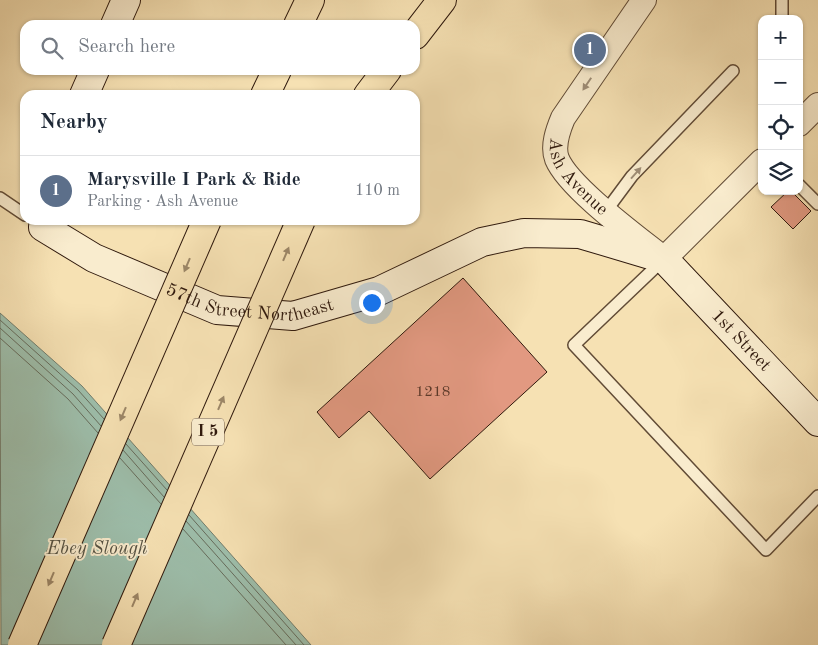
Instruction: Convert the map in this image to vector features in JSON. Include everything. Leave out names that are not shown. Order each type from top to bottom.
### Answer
[{"type":"highway","points":[[300,20],[310,0]]},
{"type":"highway","points":[[407,20],[418,0]]},
{"type":"highway","points":[[420,29],[442,0]]},
{"type":"highway","points":[[267,90],[275,75]]},
{"type":"highway","points":[[369,90],[377,75]]},
{"type":"highway","points":[[371,90],[383,75]]},
{"type":"highway","points":[[22,645],[205,225]]},
{"type":"highway","name":"I 5","points":[[116,645],[298,225]]},
{"type":"street","points":[[117,20],[126,0]]},
{"type":"street","name":"Ash Avenue","points":[[644,0],[563,118],[557,132],[557,158],[567,175],[606,211],[664,259]]},
{"type":"street","points":[[86,90],[93,75]]},
{"type":"street","points":[[803,120],[818,105]]},
{"type":"street","points":[[664,259],[758,165]]},
{"type":"street","name":"57th Street Northeast","points":[[44,225],[94,258],[217,310],[293,316],[379,291],[482,242],[524,233],[580,234],[664,259]]},
{"type":"street","name":"1st Street","points":[[664,259],[818,422]]},
{"type":"lane","points":[[773,0],[782,12]]},
{"type":"lane","points":[[606,211],[632,176],[733,71]]},
{"type":"lane","points":[[803,189],[818,204]]},
{"type":"lane","points":[[0,198],[20,210]]},
{"type":"lane","points":[[664,259],[574,345],[766,550],[818,496]]},
{"type":"water","name":"Ebey Slough","points":[[0,313],[82,386],[311,645],[1,645]]},
{"type":"building","points":[[784,195],[795,195],[811,211],[793,229],[771,207]]},
{"type":"building","points":[[463,278],[547,372],[430,479],[369,411],[339,438],[317,412]]},
{"type":"place","name":"Marysville I Park & Ride","points":[[590,50]]}]
